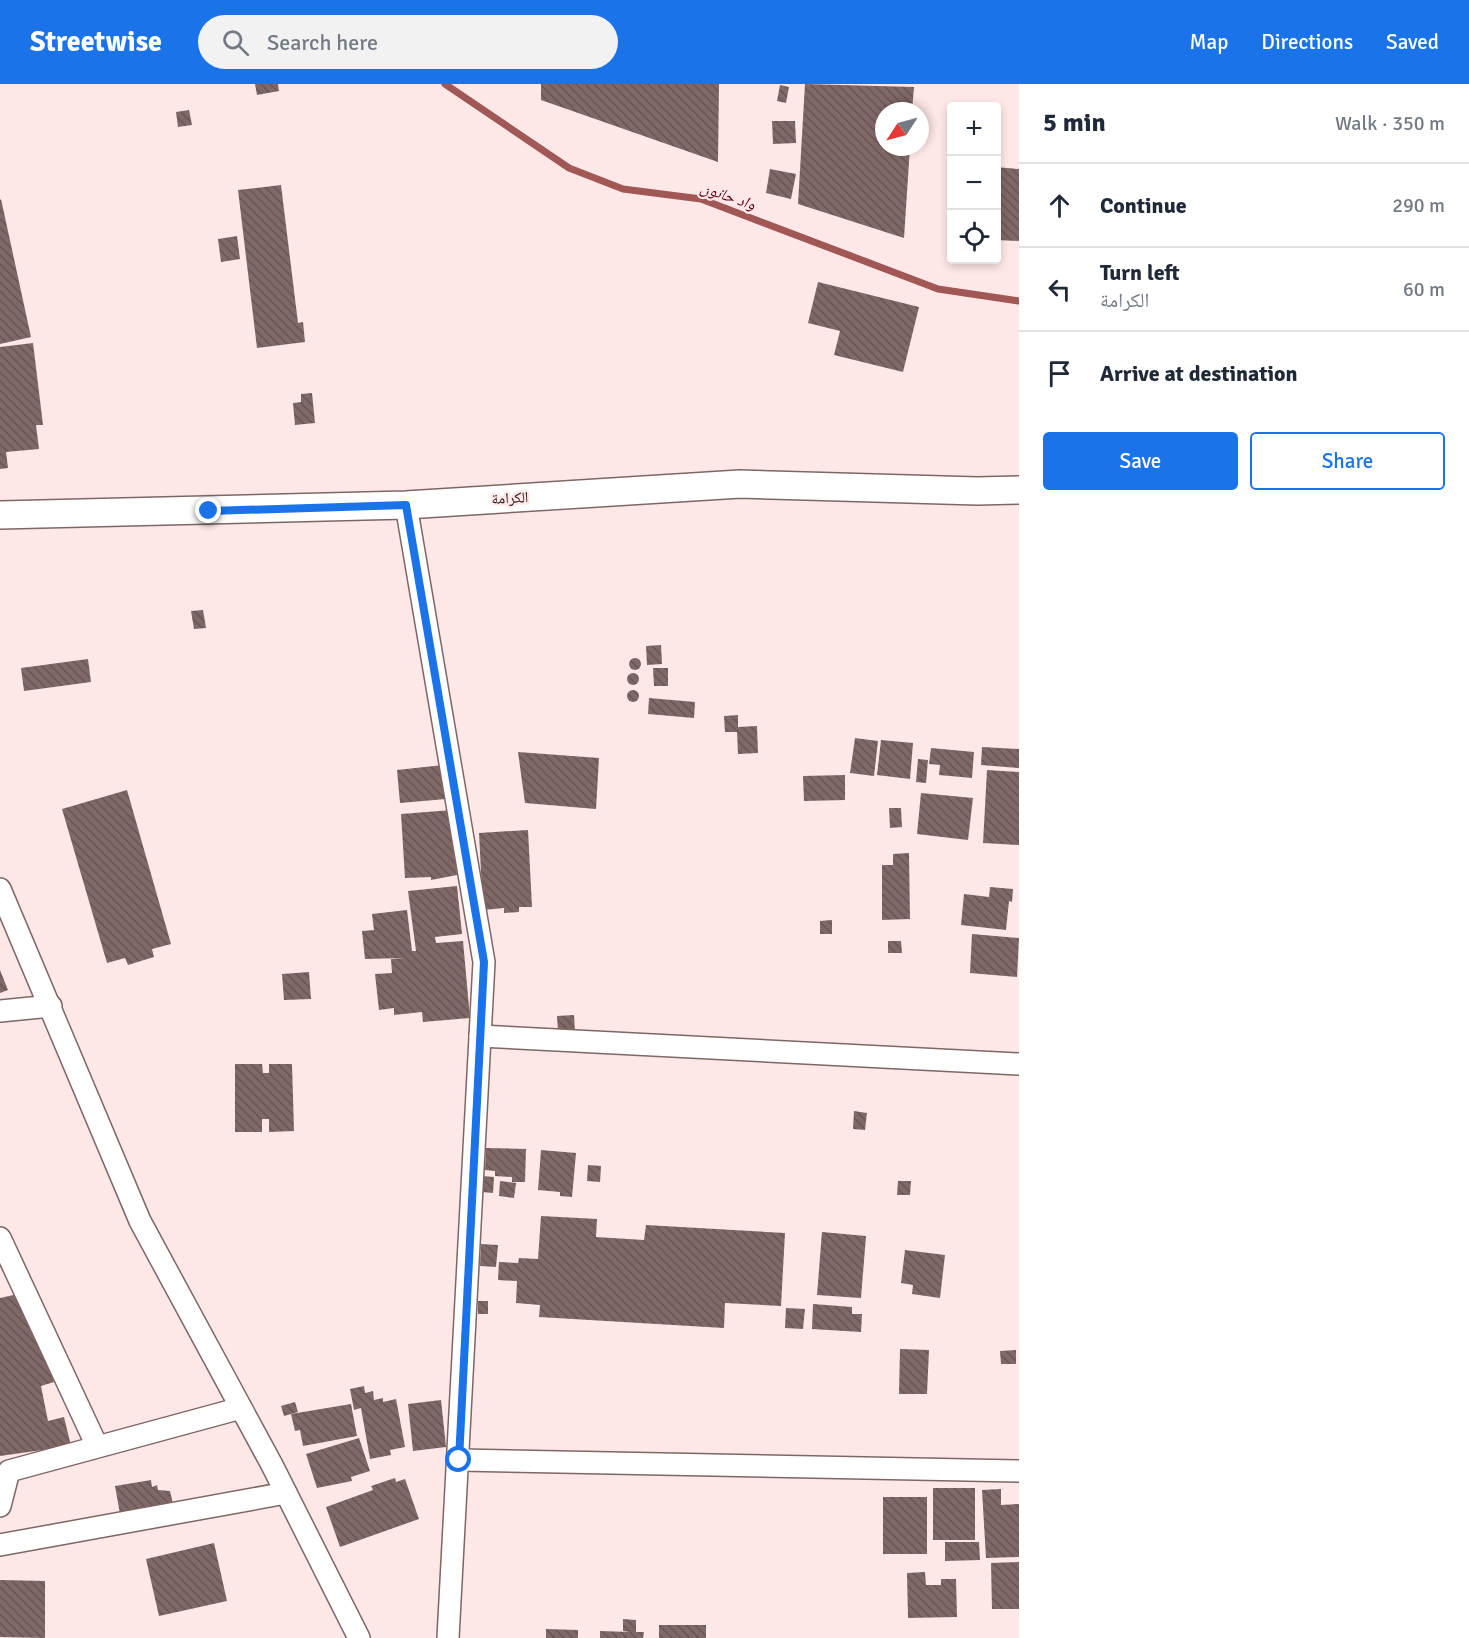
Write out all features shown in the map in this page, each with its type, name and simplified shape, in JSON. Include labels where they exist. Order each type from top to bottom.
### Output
[{"type":"main road","name":"الكرامة","points":[[0,515],[406,505],[740,484],[977,491],[1019,490]]},
{"type":"street","points":[[406,505],[484,962],[448,1638]]},
{"type":"street","points":[[0,889],[140,1221],[286,1493],[359,1638]]},
{"type":"street","points":[[0,1011],[51,1006]]},
{"type":"street","points":[[480,1036],[1019,1064]]},
{"type":"street","points":[[0,1238],[98,1446]]},
{"type":"street","points":[[0,1506],[9,1471],[241,1408]]},
{"type":"street","points":[[459,1460],[1019,1471]]},
{"type":"street","points":[[0,1545],[286,1493]]},
{"type":"building","points":[[255,84],[278,84],[279,91],[257,95]]},
{"type":"building","points":[[541,84],[719,84],[718,162],[541,100]]},
{"type":"building","points":[[805,84],[914,87],[913,102],[875,102],[875,156],[909,156],[904,238],[798,204]]},
{"type":"building","points":[[780,85],[789,87],[786,103],[777,101]]},
{"type":"building","points":[[189,110],[192,125],[178,127],[176,112]]},
{"type":"building","points":[[772,121],[795,121],[796,143],[773,144]]},
{"type":"building","points":[[1001,167],[1019,169],[1019,241],[1001,240]]},
{"type":"building","points":[[770,169],[796,174],[791,199],[766,193]]},
{"type":"building","points":[[281,185],[298,323],[303,322],[305,342],[257,348],[238,190]]},
{"type":"building","points":[[0,200],[31,337],[0,344]]},
{"type":"building","points":[[237,236],[240,259],[221,262],[218,239]]},
{"type":"building","points":[[818,282],[919,307],[903,372],[834,355],[840,331],[808,323]]},
{"type":"building","points":[[33,343],[43,425],[36,425],[39,449],[6,452],[8,468],[0,469],[0,347]]},
{"type":"building","points":[[312,393],[315,423],[295,425],[293,403],[301,402],[301,394]]},
{"type":"building","points":[[203,610],[206,628],[194,629],[191,611]]},
{"type":"building","points":[[661,645],[662,664],[647,665],[646,646]]},
{"type":"building","points":[[635,658],[641,664],[635,670],[629,664]]},
{"type":"building","points":[[88,659],[91,682],[24,691],[21,668]]},
{"type":"building","points":[[653,668],[668,668],[668,686],[654,686]]},
{"type":"building","points":[[633,673],[639,679],[633,685],[627,679]]},
{"type":"building","points":[[633,690],[639,696],[633,702],[627,696]]},
{"type":"building","points":[[649,698],[695,702],[694,718],[648,714]]},
{"type":"building","points":[[738,715],[738,727],[757,726],[758,753],[738,754],[737,732],[725,732],[724,716]]},
{"type":"building","points":[[855,738],[878,741],[874,776],[850,773]]},
{"type":"building","points":[[881,740],[913,743],[910,779],[877,775]]},
{"type":"building","points":[[982,747],[1019,749],[1019,768],[981,765]]},
{"type":"building","points":[[931,748],[974,752],[972,778],[939,775],[940,765],[929,764]]},
{"type":"building","points":[[518,752],[599,758],[596,809],[525,803]]},
{"type":"building","points":[[918,759],[928,760],[926,783],[916,782]]},
{"type":"building","points":[[443,765],[446,799],[400,803],[397,770]]},
{"type":"building","points":[[987,770],[1019,772],[1019,845],[983,843]]},
{"type":"building","points":[[845,775],[845,800],[804,801],[803,776]]},
{"type":"building","points":[[127,790],[171,944],[152,949],[154,957],[128,965],[125,958],[107,963],[62,809]]},
{"type":"building","points":[[921,793],[973,798],[968,840],[917,834]]},
{"type":"building","points":[[889,808],[901,808],[902,827],[890,828]]},
{"type":"building","points":[[452,810],[457,875],[431,880],[431,877],[405,878],[401,814]]},
{"type":"building","points":[[528,830],[532,907],[519,907],[519,912],[504,913],[504,908],[483,910],[479,833]]},
{"type":"building","points":[[909,853],[910,919],[882,920],[882,865],[893,865],[893,854]]},
{"type":"building","points":[[457,886],[462,934],[435,937],[436,943],[463,941],[470,1018],[423,1022],[422,1012],[394,1015],[394,1008],[379,1010],[375,974],[392,973],[391,959],[404,958],[365,959],[362,931],[374,930],[372,914],[407,910],[412,951],[416,951],[408,891]]},
{"type":"building","points":[[990,887],[1013,889],[1012,902],[1009,901],[1006,930],[961,925],[964,894],[989,897]]},
{"type":"building","points":[[832,920],[832,934],[820,934],[820,921]]},
{"type":"building","points":[[972,934],[1019,938],[1017,977],[970,973]]},
{"type":"building","points":[[888,941],[901,941],[902,953],[888,953]]},
{"type":"building","points":[[0,970],[8,990],[0,993]]},
{"type":"building","points":[[309,972],[311,999],[284,1000],[282,974]]},
{"type":"building","points":[[574,1015],[575,1032],[558,1032],[557,1016]]},
{"type":"building","points":[[235,1064],[262,1064],[263,1073],[269,1073],[269,1064],[292,1064],[294,1131],[269,1132],[269,1119],[262,1119],[262,1132],[235,1132]]},
{"type":"building","points":[[854,1111],[867,1113],[865,1130],[853,1129]]},
{"type":"building","points":[[486,1148],[526,1149],[525,1182],[512,1182],[512,1177],[495,1176],[495,1171],[485,1170]]},
{"type":"building","points":[[541,1150],[576,1153],[572,1197],[560,1196],[560,1192],[538,1190]]},
{"type":"building","points":[[588,1165],[601,1166],[600,1182],[587,1181]]},
{"type":"building","points":[[483,1176],[494,1177],[493,1193],[482,1192]]},
{"type":"building","points":[[500,1181],[516,1183],[514,1198],[499,1196]]},
{"type":"building","points":[[898,1181],[911,1181],[910,1195],[897,1195]]},
{"type":"building","points":[[541,1216],[597,1219],[596,1237],[644,1240],[646,1225],[785,1233],[781,1306],[725,1303],[724,1328],[539,1317],[540,1305],[516,1303],[517,1281],[498,1280],[499,1262],[518,1263],[519,1258],[538,1259]]},
{"type":"building","points":[[822,1232],[866,1236],[861,1298],[817,1295]]},
{"type":"building","points":[[481,1244],[498,1245],[496,1267],[480,1266]]},
{"type":"building","points":[[905,1250],[945,1255],[940,1298],[912,1294],[913,1285],[901,1283]]},
{"type":"building","points":[[18,1294],[54,1382],[41,1386],[48,1421],[64,1417],[71,1446],[0,1456],[0,1298]]},
{"type":"building","points":[[478,1301],[488,1301],[488,1314],[478,1314]]},
{"type":"building","points":[[813,1304],[852,1307],[852,1314],[862,1314],[861,1332],[812,1329]]},
{"type":"building","points":[[786,1308],[805,1309],[803,1329],[785,1328]]},
{"type":"building","points":[[900,1349],[929,1350],[927,1394],[899,1394]]},
{"type":"building","points":[[1016,1350],[1016,1364],[1001,1364],[1000,1351]]},
{"type":"building","points":[[364,1386],[365,1393],[373,1391],[374,1400],[383,1398],[383,1402],[396,1399],[405,1447],[390,1450],[391,1455],[370,1459],[361,1408],[354,1410],[350,1389]]},
{"type":"building","points":[[441,1400],[446,1447],[413,1451],[408,1404]]},
{"type":"building","points":[[295,1402],[298,1412],[284,1416],[281,1406]]},
{"type":"building","points":[[351,1404],[357,1436],[303,1446],[300,1430],[295,1431],[291,1414]]},
{"type":"building","points":[[359,1438],[370,1471],[351,1477],[352,1481],[317,1488],[306,1454]]},
{"type":"building","points":[[395,1478],[396,1482],[405,1479],[419,1519],[340,1547],[326,1507],[373,1490],[371,1486]]},
{"type":"building","points":[[151,1480],[152,1487],[157,1485],[158,1490],[170,1491],[173,1504],[120,1514],[115,1486]]},
{"type":"building","points":[[933,1488],[975,1488],[975,1540],[933,1540]]},
{"type":"building","points":[[1001,1489],[1001,1505],[1019,1504],[1019,1557],[986,1558],[982,1490]]},
{"type":"building","points":[[883,1497],[927,1497],[927,1554],[883,1554]]},
{"type":"building","points":[[945,1542],[979,1542],[980,1560],[945,1561]]},
{"type":"building","points":[[214,1543],[227,1601],[159,1616],[146,1559]]},
{"type":"building","points":[[1019,1562],[1019,1609],[992,1609],[991,1563]]},
{"type":"building","points":[[925,1572],[926,1585],[941,1585],[941,1579],[956,1579],[957,1617],[908,1618],[907,1573]]},
{"type":"building","points":[[0,1580],[45,1581],[45,1638],[0,1637]]},
{"type":"building","points":[[623,1619],[636,1620],[636,1632],[644,1632],[643,1638],[600,1638],[600,1631],[630,1632],[623,1631]]},
{"type":"building","points":[[659,1625],[706,1625],[706,1638],[659,1638]]},
{"type":"building","points":[[546,1629],[578,1630],[578,1638],[546,1638]]},
{"type":"waterway","name":"واد حانون","points":[[445,84],[569,168],[623,189],[701,199],[938,289],[1019,301]]},
{"type":"route","points":[[209,511],[406,505],[484,962],[459,1460]]}]
